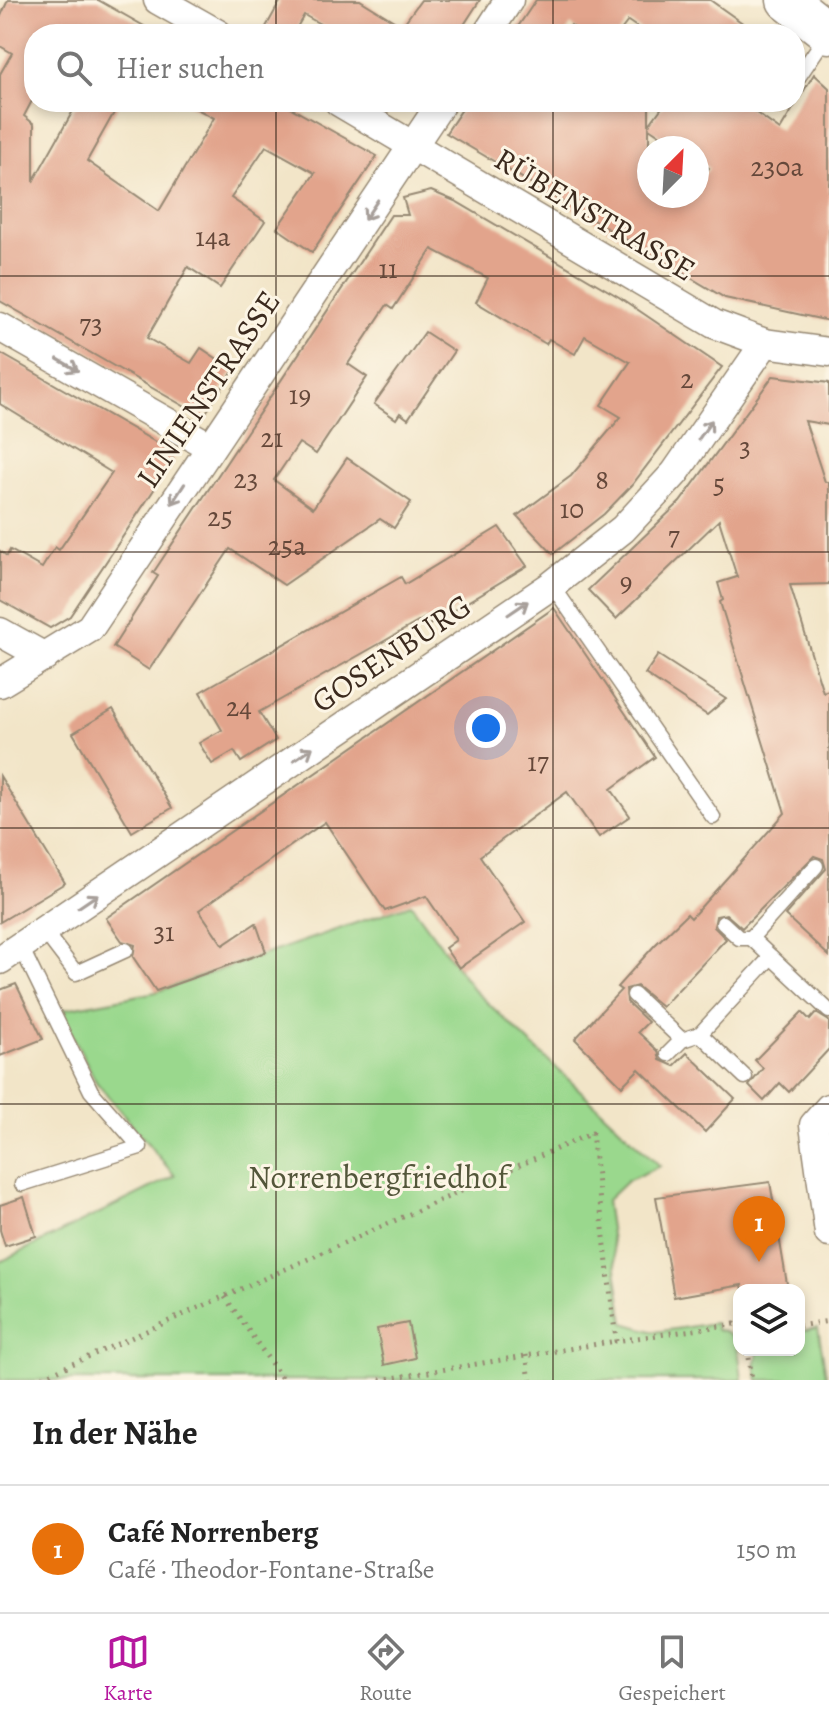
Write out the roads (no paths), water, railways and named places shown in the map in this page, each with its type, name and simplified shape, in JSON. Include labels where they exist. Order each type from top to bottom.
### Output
[{"type":"main road","points":[[787,0],[829,33]]},
{"type":"street","points":[[158,0],[200,24]]},
{"type":"street","points":[[493,24],[509,0]]},
{"type":"street","name":"RÜBENSTRASSE","points":[[357,112],[714,324],[765,343],[829,352]]},
{"type":"street","name":"LINIENSTRASSE","points":[[0,683],[90,628],[209,446],[436,112]]},
{"type":"street","points":[[0,327],[209,446]]},
{"type":"street","name":"GOSENBURG","points":[[22,946],[552,585],[623,529],[675,473],[765,343]]},
{"type":"street","points":[[0,632],[45,657]]},
{"type":"street","points":[[829,1108],[814,1125],[829,1233]]},
{"type":"lane","points":[[805,68],[829,33]]},
{"type":"lane","points":[[552,585],[713,817]]},
{"type":"lane","points":[[751,938],[816,866]]},
{"type":"lane","points":[[723,923],[739,938],[751,938],[829,1011]]},
{"type":"lane","points":[[22,946],[76,973],[126,950]]},
{"type":"lane","points":[[22,946],[91,1091],[140,1147],[22,1184]]},
{"type":"lane","points":[[668,1054],[682,1040],[700,1034],[771,957]]},
{"type":"lane","points":[[634,995],[682,1040]]},
{"type":"lane","points":[[700,1034],[745,1077]]},
{"type":"place","name":"Café Norrenberg","points":[[759,1262]]},
{"type":"park label","name":"Norrenbergfriedhof","points":[[378,1177]]}]
